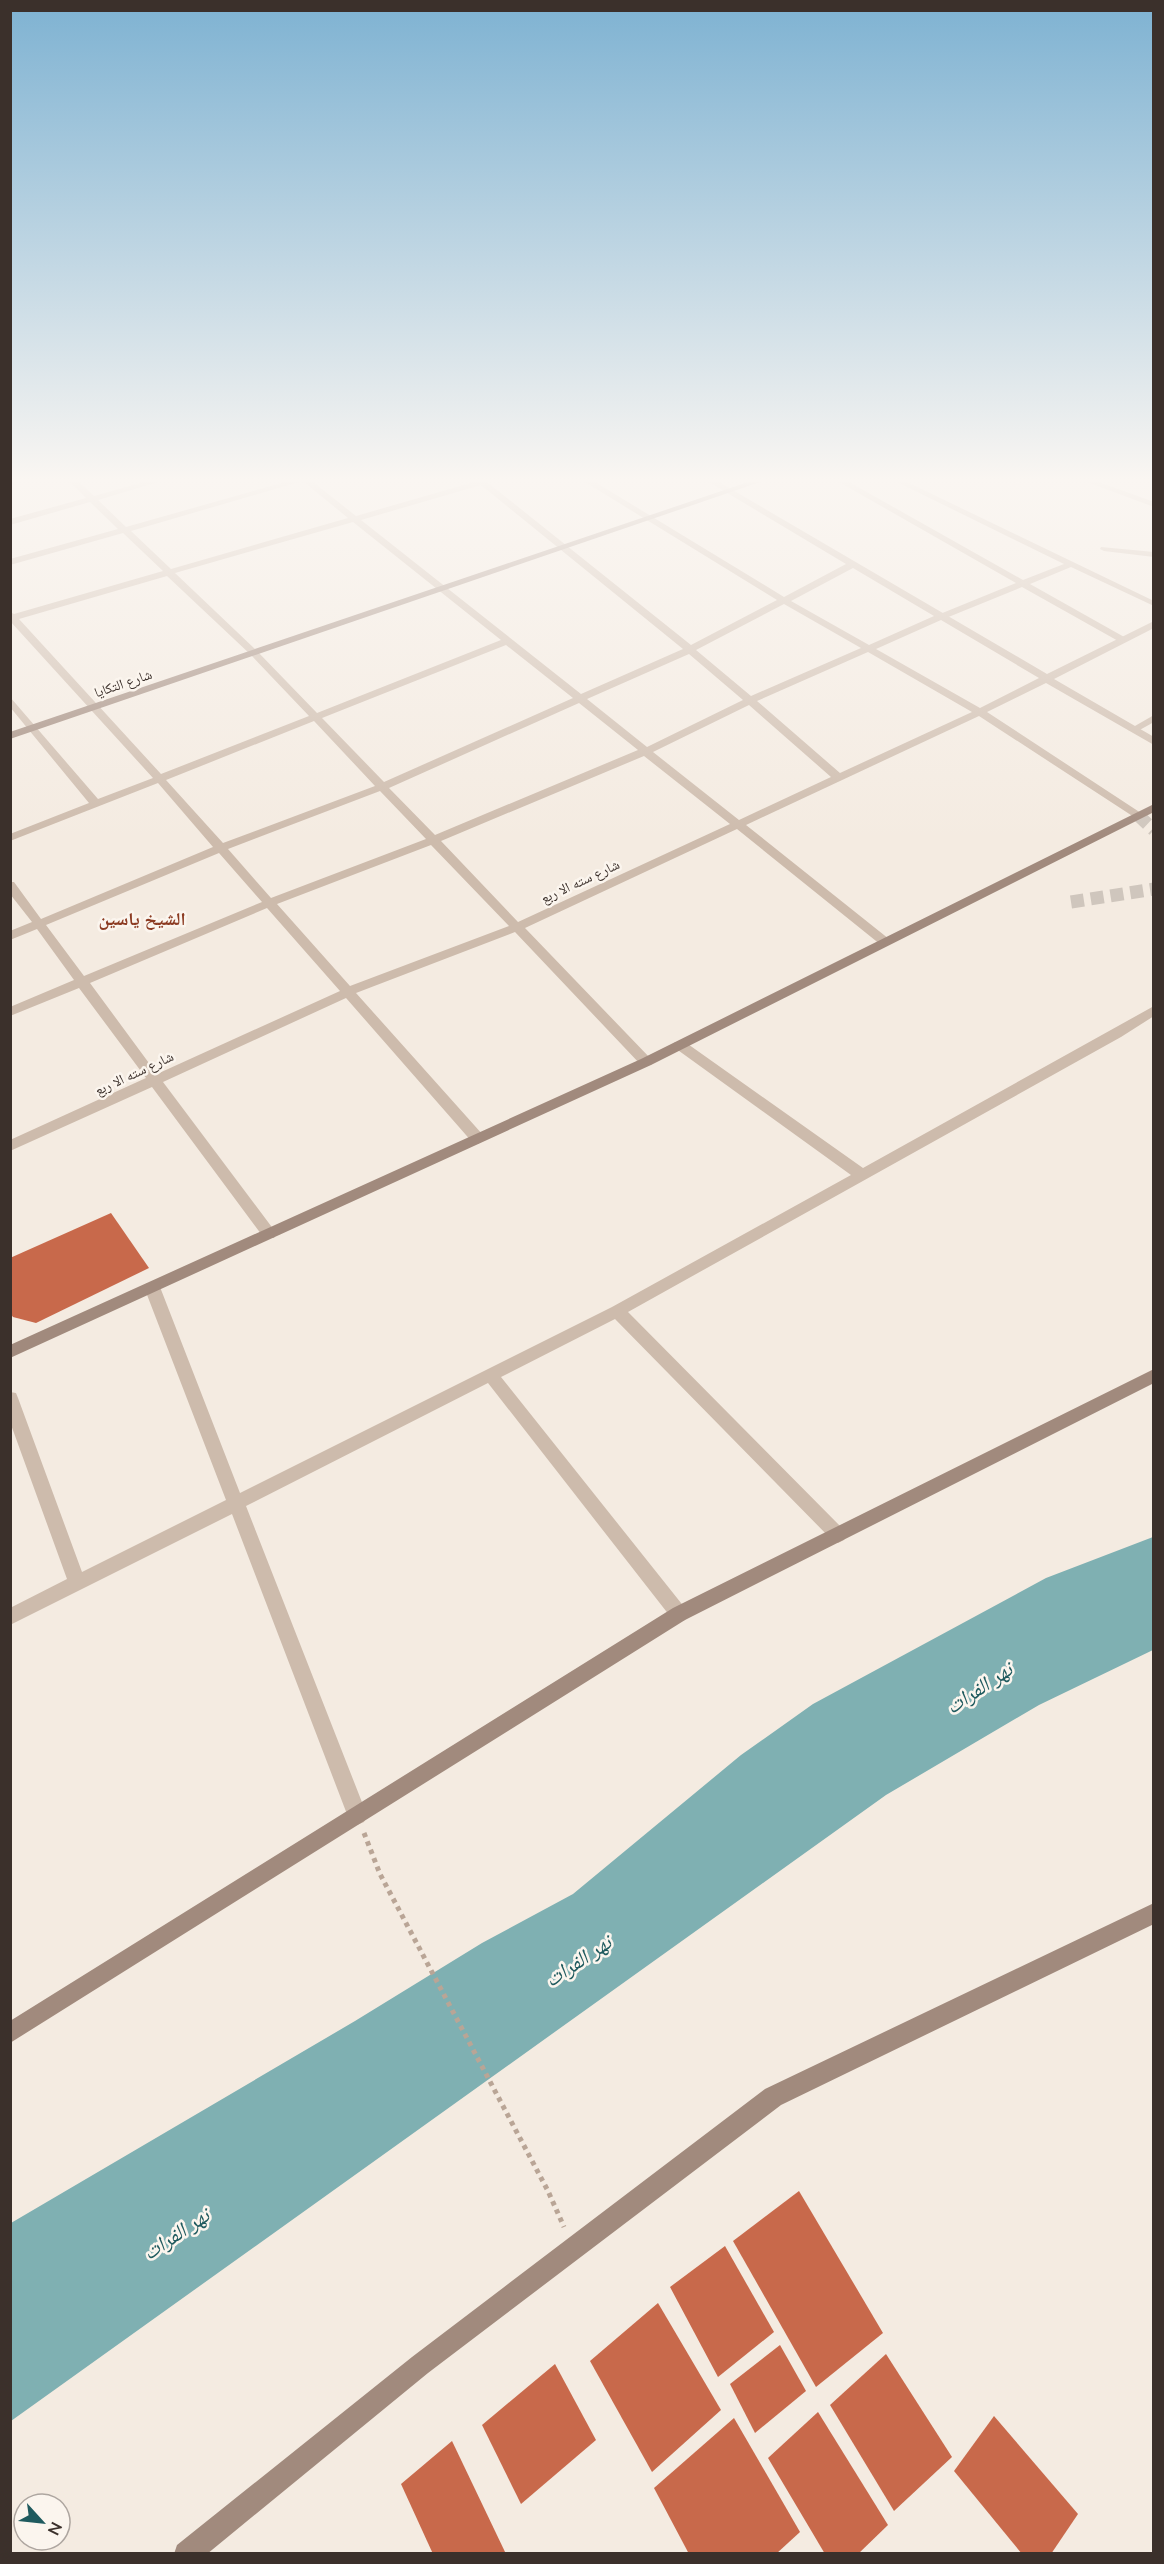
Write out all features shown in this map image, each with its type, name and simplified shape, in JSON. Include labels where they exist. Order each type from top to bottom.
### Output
[{"type":"street","points":[[65,602],[11,617],[160,778],[478,1138]]},
{"type":"street","points":[[199,602],[254,653],[646,1062]]},
{"type":"street","name":"شارع التكايا","points":[[10,736],[406,602]]},
{"type":"street","points":[[459,602],[885,942]]},
{"type":"street","points":[[633,602],[839,778]]},
{"type":"street","points":[[10,936],[220,848],[382,787],[691,649],[785,602]]},
{"type":"street","points":[[787,602],[980,712],[1138,815]]},
{"type":"street","points":[[918,602],[1154,742]]},
{"type":"street","points":[[10,1012],[269,903],[433,840],[646,751],[750,700],[943,616]]},
{"type":"street","name":"شارع سته الا ربع","points":[[10,1146],[348,992],[517,927],[736,823],[980,712],[1154,624]]},
{"type":"street","points":[[10,838],[508,641]]},
{"type":"street","points":[[10,700],[96,804]]},
{"type":"street","points":[[10,1352],[646,1062],[1154,807]]},
{"type":"street","points":[[10,885],[269,1234]]},
{"type":"street","points":[[10,1617],[617,1311],[1116,1034],[1154,1010]]},
{"type":"street","points":[[680,1045],[861,1175]]},
{"type":"street","points":[[152,1287],[357,1815]]},
{"type":"street","points":[[617,1311],[838,1535]]},
{"type":"street","points":[[490,1374],[679,1614]]},
{"type":"street","points":[[10,2033],[679,1614],[1154,1375]]},
{"type":"street","points":[[10,1398],[77,1582]]},
{"type":"street","points":[[186,2553],[420,2365],[773,2097],[1154,1913]]},
{"type":"lane","points":[[943,616],[979,602]]},
{"type":"lane","points":[[1056,602],[1124,640]]},
{"type":"lane","points":[[1133,730],[1154,718]]},
{"type":"path","points":[[357,1815],[380,1874],[548,2191],[573,2249]]},
{"type":"water","name":"نهر الفرات","points":[[1153,1537],[1153,1650],[1039,1705],[886,1795],[11,2421],[11,2223],[355,2021],[482,1943],[573,1894],[741,1755],[813,1704],[1046,1578]]},
{"type":"building","points":[[111,1213],[149,1268],[36,1323],[13,1317],[10,1313],[10,1258]]},
{"type":"building","points":[[799,2191],[883,2333],[816,2387],[733,2241]]},
{"type":"building","points":[[725,2246],[774,2332],[718,2377],[670,2287]]},
{"type":"building","points":[[658,2303],[721,2410],[652,2472],[590,2361]]},
{"type":"building","points":[[780,2345],[806,2391],[755,2433],[730,2384]]},
{"type":"building","points":[[886,2354],[952,2457],[894,2511],[830,2405]]},
{"type":"building","points":[[555,2364],[596,2440],[521,2504],[482,2425]]},
{"type":"building","points":[[818,2412],[888,2525],[858,2554],[825,2554],[768,2458]]},
{"type":"building","points":[[994,2416],[1078,2514],[1051,2554],[1022,2554],[954,2471]]},
{"type":"building","points":[[734,2418],[800,2532],[776,2554],[689,2554],[654,2488]]},
{"type":"building","points":[[452,2441],[506,2554],[433,2554],[401,2484]]},
{"type":"tunnel","points":[[1138,815],[1154,830]]},
{"type":"tunnel","points":[[1071,902],[1154,889]]},
{"type":"district","name":"الشيخ ياسين","points":[[142,919]]}]
